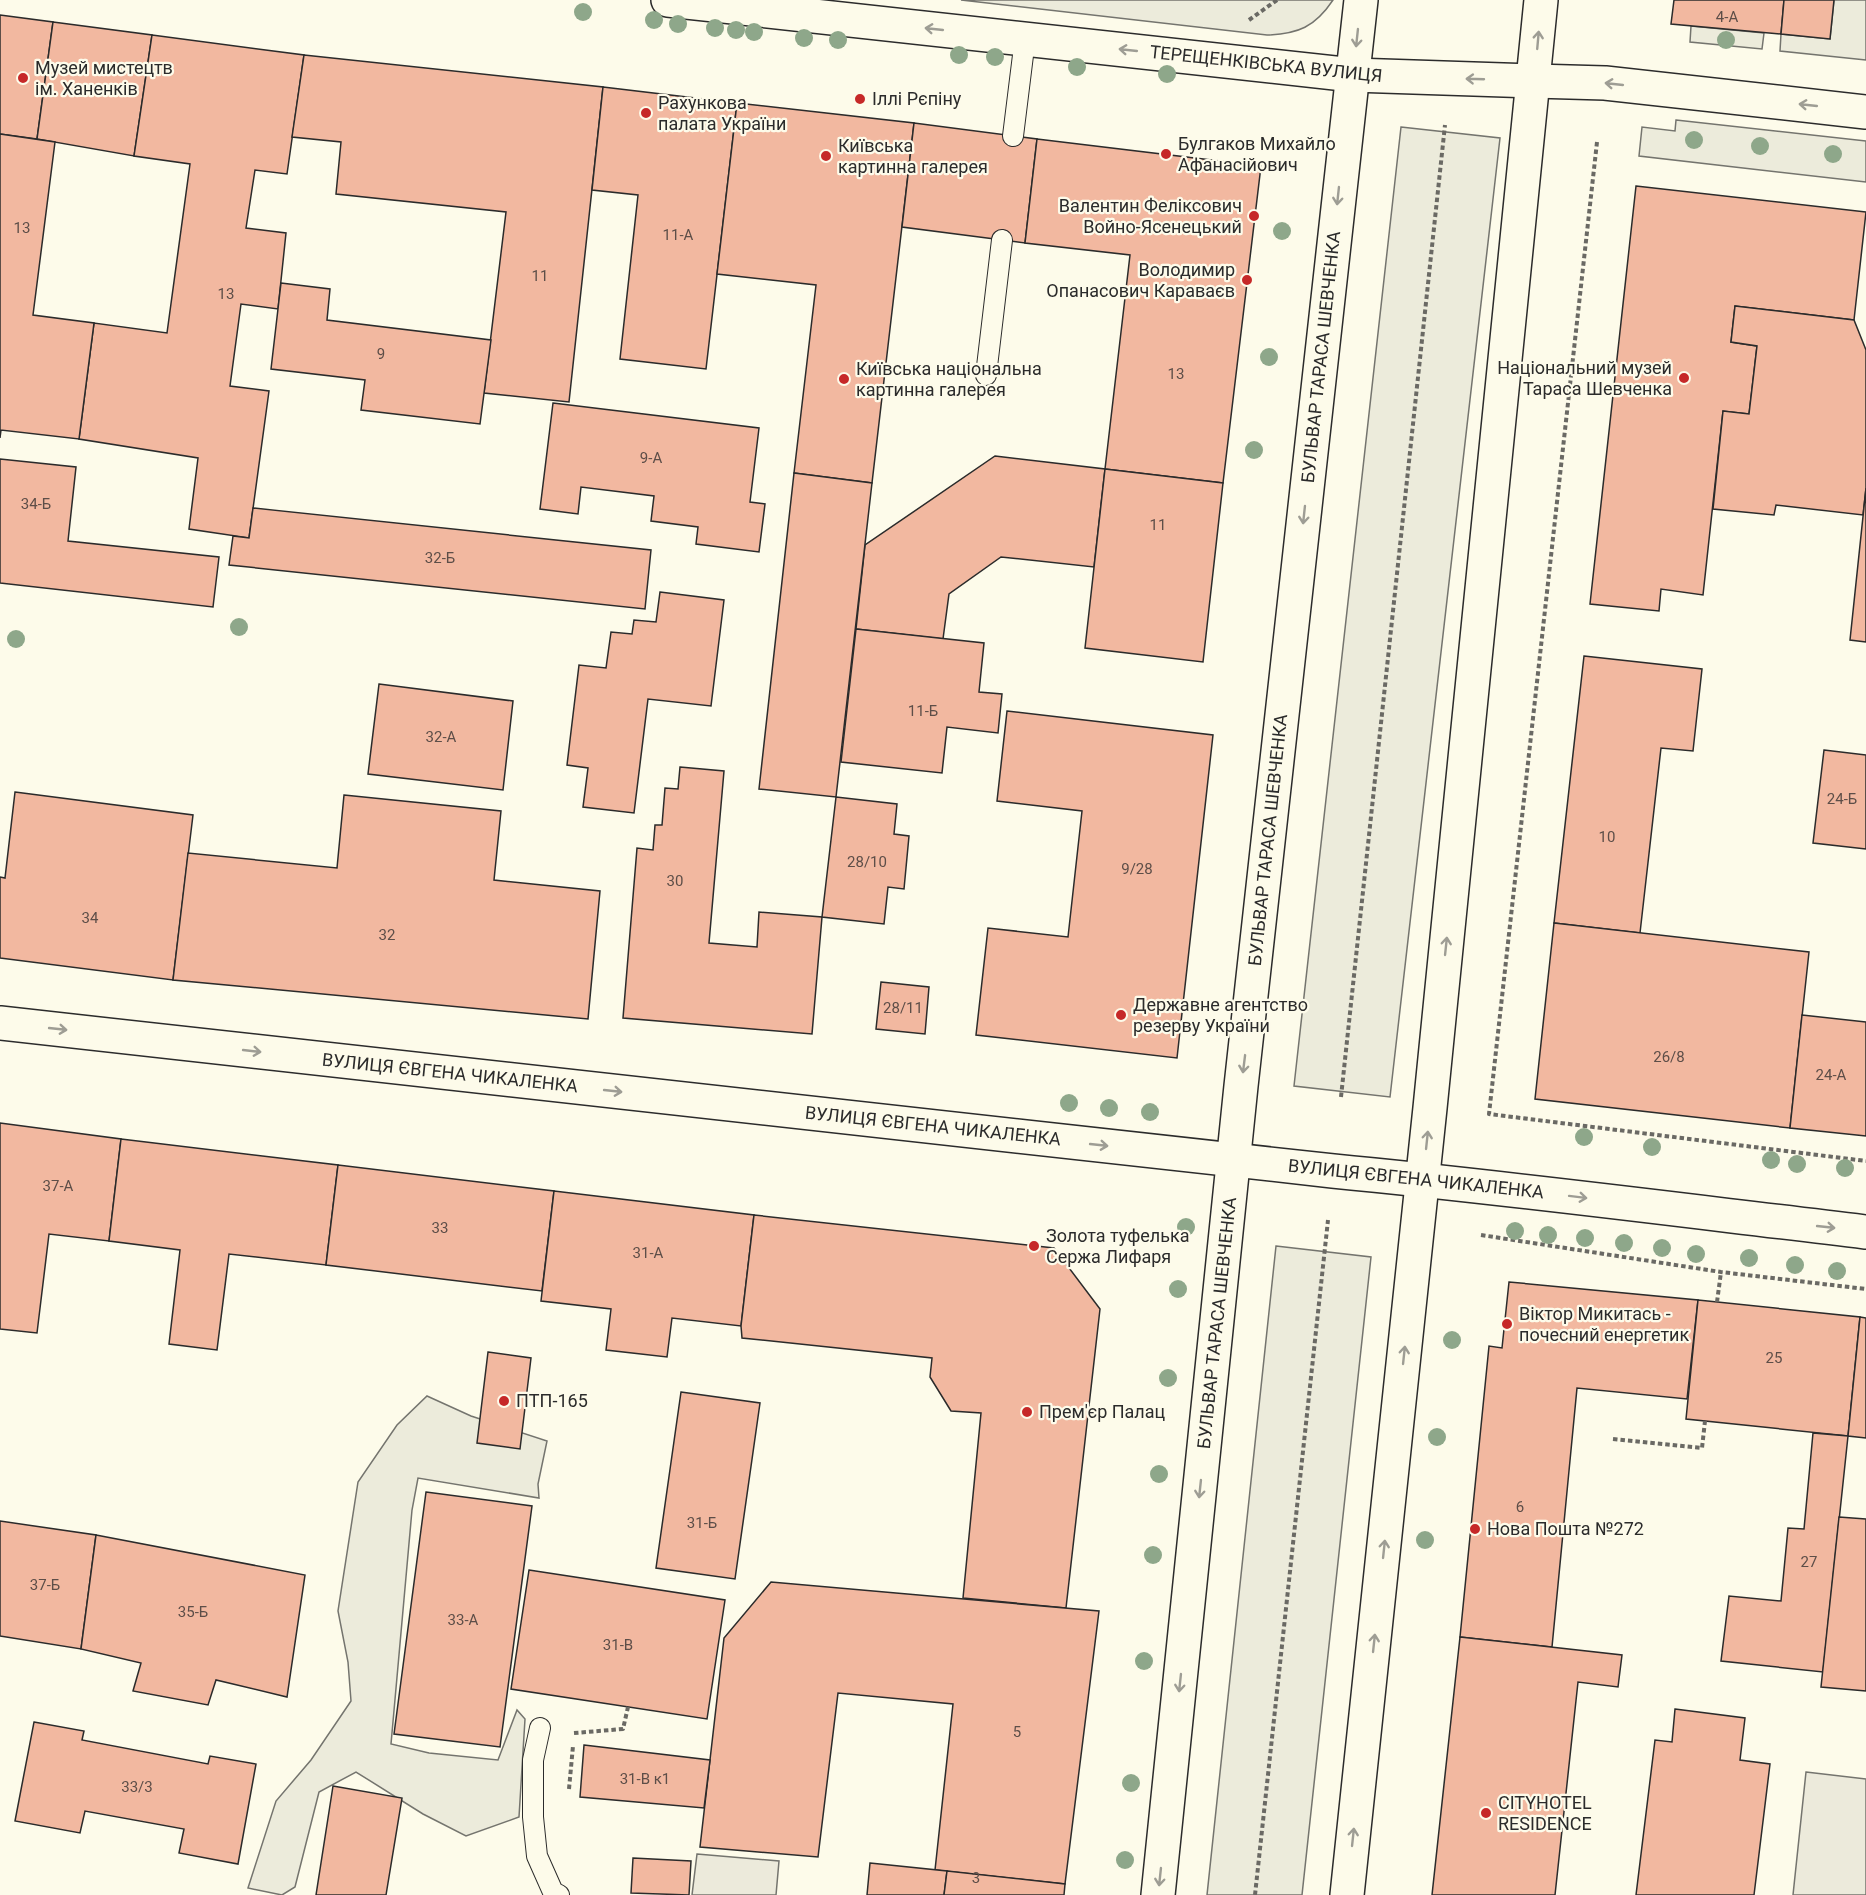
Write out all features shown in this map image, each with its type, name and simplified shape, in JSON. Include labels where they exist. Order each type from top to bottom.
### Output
[{"type":"main road","name":"ТЕРЕЩЕНКІВСЬКА ВУЛИЦЯ","points":[[668,0],[1353,75],[1615,84],[1866,112]]},
{"type":"main road","name":"БУЛЬВАР ТАРАСА ШЕВЧЕНКА","points":[[1158,1895],[1234,1160],[1361,0]]},
{"type":"main road","points":[[1347,1895],[1541,0]]},
{"type":"main road","name":"ВУЛИЦЯ ЄВГЕНА ЧИКАЛЕНКА","points":[[0,1023],[1422,1179],[1866,1232]]},
{"type":"lane","points":[[1013,136],[1025,39]]},
{"type":"lane","points":[[986,375],[1002,240]]},
{"type":"lane","points":[[540,1728],[533,1760],[533,1817],[537,1856],[553,1892],[559,1895]]},
{"type":"path","points":[[1249,20],[1277,0]]},
{"type":"path","points":[[1341,1097],[1445,125]]},
{"type":"path","points":[[1597,142],[1489,1114],[1866,1161]]},
{"type":"path","points":[[1254,1895],[1328,1220]]},
{"type":"path","points":[[1481,1235],[1721,1272],[1866,1289]]},
{"type":"path","points":[[1717,1302],[1721,1272]]},
{"type":"path","points":[[1613,1439],[1702,1448],[1705,1421]]},
{"type":"path","points":[[540,1728],[574,1733],[623,1729],[628,1707]]},
{"type":"shaded area","points":[[961,0],[1333,0],[1319,17],[1305,27],[1288,33],[1267,35]]},
{"type":"shaded area","points":[[1834,0],[1866,0],[1866,60],[1780,51],[1781,34],[1830,39]]},
{"type":"shaded area","points":[[1691,26],[1764,33],[1762,49],[1690,42]]},
{"type":"shaded area","points":[[1676,120],[1866,141],[1866,182],[1639,156],[1642,127],[1675,131]]},
{"type":"shaded area","points":[[1401,127],[1500,138],[1390,1097],[1294,1086]]},
{"type":"shaded area","points":[[1276,1246],[1371,1257],[1302,1895],[1207,1895]]},
{"type":"shaded area","points":[[427,1396],[471,1416],[547,1441],[538,1484],[539,1498],[418,1478],[412,1510],[391,1744],[429,1753],[498,1760],[517,1710],[525,1719],[519,1817],[466,1836],[423,1814],[356,1772],[319,1792],[295,1887],[282,1895],[248,1888],[276,1801],[311,1760],[351,1701],[348,1662],[338,1611],[358,1482],[397,1425]]},
{"type":"shaded area","points":[[1806,1772],[1866,1779],[1866,1895],[1793,1895]]},
{"type":"shaded area","points":[[697,1854],[779,1861],[776,1895],[692,1895]]},
{"type":"building","points":[[1674,0],[1784,0],[1781,34],[1671,24]]},
{"type":"building","points":[[1784,0],[1834,0],[1830,39],[1781,34]]},
{"type":"building","name":"Музей мистецтв ім. Ханенків","points":[[0,15],[53,22],[37,139],[0,134]]},
{"type":"building","points":[[53,22],[152,35],[134,156],[37,139]]},
{"type":"building","points":[[152,35],[304,55],[287,174],[255,170],[246,228],[286,233],[278,309],[241,304],[230,386],[269,391],[249,538],[189,529],[198,458],[79,439],[94,323],[167,333],[190,164],[134,156]]},
{"type":"building","points":[[304,55],[603,87],[569,402],[484,393],[506,212],[336,194],[341,142],[292,137]]},
{"type":"building","points":[[603,87],[737,103],[706,369],[620,359],[638,195],[592,190]]},
{"type":"building","name":"Київська національна картинна галерея","points":[[737,103],[914,123],[872,483],[794,473],[816,285],[717,274]]},
{"type":"building","points":[[914,123],[1037,139],[1025,243],[902,227]]},
{"type":"building","points":[[0,134],[55,142],[33,315],[94,323],[79,439],[1,430],[0,438]]},
{"type":"building","points":[[1037,139],[1261,166],[1223,483],[1105,469],[1130,255],[1025,243]]},
{"type":"building","name":"Національний музей Тараса Шевченка","points":[[1636,186],[1866,212],[1854,320],[1735,306],[1731,342],[1757,346],[1749,414],[1723,411],[1703,595],[1661,589],[1659,611],[1590,604]]},
{"type":"building","points":[[281,283],[330,289],[327,320],[491,340],[480,424],[361,410],[365,380],[271,369]]},
{"type":"building","points":[[1735,306],[1854,320],[1866,350],[1866,488],[1863,515],[1776,505],[1774,515],[1713,509],[1723,411],[1749,414],[1757,346],[1731,342]]},
{"type":"building","points":[[553,403],[759,428],[750,502],[765,504],[759,552],[696,544],[698,527],[651,521],[654,496],[581,487],[578,514],[540,509]]},
{"type":"building","points":[[995,456],[1105,469],[1094,567],[1001,557],[949,594],[943,639],[856,629],[865,545]]},
{"type":"building","points":[[0,459],[76,467],[68,541],[219,557],[213,607],[0,583]]},
{"type":"building","points":[[1105,469],[1223,483],[1203,662],[1085,648]]},
{"type":"building","points":[[794,473],[872,483],[836,797],[759,789]]},
{"type":"building","points":[[1866,488],[1866,642],[1850,640]]},
{"type":"building","points":[[253,508],[651,550],[645,609],[229,565],[233,536],[249,538]]},
{"type":"building","points":[[660,592],[724,600],[711,706],[648,699],[634,813],[583,807],[588,768],[567,765],[579,665],[606,668],[611,632],[632,634],[634,620],[656,622]]},
{"type":"building","points":[[856,629],[984,643],[979,692],[1002,694],[998,733],[947,727],[942,773],[841,762]]},
{"type":"building","points":[[1584,656],[1702,669],[1693,751],[1661,748],[1640,933],[1554,923]]},
{"type":"building","points":[[379,684],[513,701],[503,790],[368,774]]},
{"type":"building","points":[[1007,711],[1213,735],[1177,1058],[976,1035],[988,928],[1068,937],[1082,811],[997,801]]},
{"type":"building","points":[[1824,750],[1866,755],[1866,849],[1813,843]]},
{"type":"building","points":[[680,767],[724,771],[709,943],[757,947],[759,912],[822,917],[812,1034],[623,1018],[637,848],[653,850],[655,825],[662,825],[665,788],[678,789]]},
{"type":"building","points":[[15,792],[193,815],[173,980],[0,958],[0,877],[5,878]]},
{"type":"building","points":[[344,795],[501,811],[494,880],[600,891],[588,1019],[173,980],[188,853],[337,868]]},
{"type":"building","points":[[836,797],[897,804],[894,834],[909,836],[904,889],[888,887],[884,924],[822,917]]},
{"type":"building","points":[[1554,923],[1809,952],[1790,1128],[1535,1099]]},
{"type":"building","points":[[881,982],[929,987],[925,1034],[876,1029]]},
{"type":"building","points":[[1802,1015],[1866,1022],[1866,1136],[1790,1128]]},
{"type":"building","points":[[0,1123],[121,1139],[109,1241],[49,1234],[37,1333],[0,1329]]},
{"type":"building","points":[[121,1139],[338,1165],[326,1265],[229,1254],[217,1350],[169,1344],[180,1250],[109,1241]]},
{"type":"building","points":[[338,1165],[554,1191],[542,1291],[326,1265]]},
{"type":"building","points":[[554,1191],[754,1215],[741,1326],[672,1318],[667,1357],[606,1350],[611,1309],[541,1301]]},
{"type":"building","name":"Прем'єр Палац","points":[[754,1215],[1054,1248],[1100,1309],[1066,1608],[963,1598],[981,1413],[951,1411],[930,1377],[932,1358],[742,1338],[741,1326]]},
{"type":"building","points":[[1509,1282],[1698,1300],[1687,1399],[1577,1388],[1552,1647],[1460,1637],[1489,1346],[1502,1348]]},
{"type":"building","points":[[1698,1300],[1860,1317],[1848,1436],[1686,1419]]},
{"type":"building","points":[[1860,1317],[1866,1318],[1866,1438],[1848,1436]]},
{"type":"building","name":"ПТП-165","points":[[488,1352],[531,1358],[520,1449],[477,1443]]},
{"type":"building","points":[[681,1392],[760,1403],[735,1579],[656,1568]]},
{"type":"building","points":[[1813,1433],[1848,1436],[1823,1672],[1721,1661],[1729,1596],[1781,1601],[1788,1528],[1804,1529]]},
{"type":"building","points":[[426,1492],[532,1506],[500,1747],[394,1734]]},
{"type":"building","points":[[1839,1517],[1866,1519],[1866,1691],[1821,1687]]},
{"type":"building","points":[[0,1521],[96,1535],[81,1649],[0,1636]]},
{"type":"building","points":[[96,1535],[305,1575],[287,1697],[216,1680],[208,1705],[133,1691],[141,1663],[81,1649]]},
{"type":"building","points":[[529,1570],[725,1600],[707,1719],[511,1689]]},
{"type":"building","points":[[771,1582],[1099,1611],[1065,1884],[935,1870],[953,1704],[838,1693],[818,1857],[700,1847],[724,1638]]},
{"type":"building","points":[[1460,1637],[1622,1655],[1618,1687],[1578,1682],[1555,1895],[1432,1895]]},
{"type":"building","points":[[1675,1709],[1745,1718],[1740,1760],[1770,1764],[1754,1895],[1636,1895],[1655,1740],[1672,1742]]},
{"type":"building","points":[[34,1722],[84,1731],[82,1740],[208,1764],[210,1756],[256,1764],[238,1864],[179,1853],[184,1829],[85,1811],[80,1833],[15,1821]]},
{"type":"building","points":[[584,1745],[710,1760],[704,1808],[580,1797]]},
{"type":"building","points":[[333,1786],[402,1798],[386,1895],[316,1895]]},
{"type":"building","points":[[633,1858],[691,1861],[689,1895],[631,1893]]},
{"type":"building","points":[[870,1863],[947,1871],[944,1895],[867,1895]]},
{"type":"building","points":[[947,1871],[1065,1884],[1064,1895],[944,1895]]},
{"type":"place","name":"Музей мистецтв ім. Ханенків","points":[[23,78]]},
{"type":"place","name":"Іллі Рєпіну","points":[[860,99]]},
{"type":"place","name":"Рахункова палата України","points":[[646,113]]},
{"type":"place","name":"Булгаков Михайло Афанасійович","points":[[1166,154]]},
{"type":"place","name":"Київська картинна галерея","points":[[826,156]]},
{"type":"place","name":"Валентин Феліксович Войно-Ясенецький","points":[[1254,216]]},
{"type":"place","name":"Володимир Опанасович Караваєв","points":[[1247,280]]},
{"type":"place","name":"Національний музей Тараса Шевченка","points":[[1684,378]]},
{"type":"place","name":"Київська національна картинна галерея","points":[[844,379]]},
{"type":"place","name":"Державне агентство резерву України","points":[[1121,1015]]},
{"type":"place","name":"Золота туфелька Сержа Лифаря","points":[[1034,1246]]},
{"type":"place","name":"Віктор Микитась - почесний енергетик","points":[[1507,1324]]},
{"type":"place","name":"ПТП-165","points":[[504,1401]]},
{"type":"place","name":"Прем'єр Палац","points":[[1027,1412]]},
{"type":"place","name":"Нова Пошта №272","points":[[1475,1529]]},
{"type":"place","name":"CITYHOTEL RESIDENCE","points":[[1486,1813]]}]
